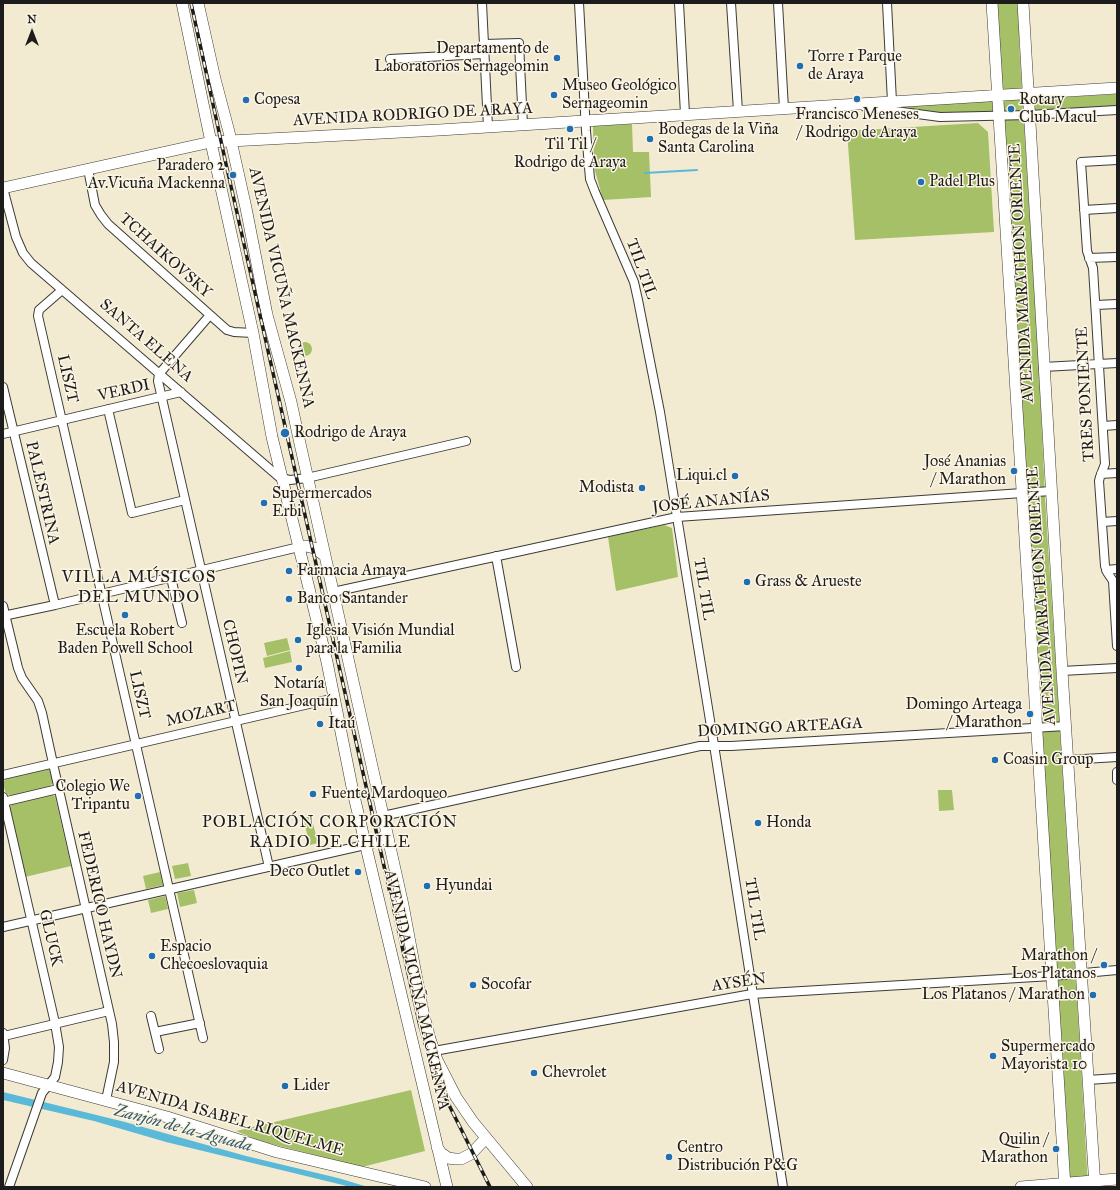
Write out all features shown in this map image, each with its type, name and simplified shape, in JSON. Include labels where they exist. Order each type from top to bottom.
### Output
[{"type":"main road","name":"AVENIDA VICUÑA MACKENNA","points":[[182,3],[253,333],[282,479],[326,656],[349,776],[447,1187]]},
{"type":"main road","name":"AVENIDA VICUÑA MACKENNA","points":[[198,3],[249,220],[267,315],[291,402],[406,918],[423,1012],[434,1051],[441,1069],[456,1097],[469,1117],[527,1187]]},
{"type":"main road","name":"AVENIDA MARATHON ORIENTE","points":[[992,3],[1065,1185]]},
{"type":"main road","name":"AVENIDA MARATHON ORIENTE","points":[[1023,3],[1051,491],[1095,1184]]},
{"type":"main road","name":"AVENIDA RODRIGO DE ARAYA","points":[[3,188],[211,142],[523,125],[1117,88]]},
{"type":"main road","points":[[299,547],[306,546],[314,548],[324,555]]},
{"type":"main road","points":[[365,845],[380,840],[387,833]]},
{"type":"main road","name":"AVENIDA ISABEL RIQUELME","points":[[3,1073],[167,1117],[277,1152],[425,1187]]},
{"type":"main road","points":[[437,1147],[441,1153],[448,1158],[461,1159],[471,1154],[486,1138]]},
{"type":"main road","points":[[1021,1187],[1095,1184],[1117,1179]]},
{"type":"street","points":[[482,3],[488,127]]},
{"type":"street","name":"TIL TIL","points":[[579,3],[590,179],[634,282],[660,412],[783,1187]]},
{"type":"street","points":[[679,3],[685,114]]},
{"type":"street","points":[[732,3],[738,112]]},
{"type":"street","points":[[778,3],[784,109]]},
{"type":"street","points":[[887,3],[892,102]]},
{"type":"street","points":[[484,44],[519,43],[523,125]]},
{"type":"street","points":[[390,59],[484,54]]},
{"type":"street","points":[[850,105],[931,117],[1029,116],[1117,110]]},
{"type":"street","name":"TRES PONIENTE","points":[[1117,160],[1082,162],[1087,251],[1093,266],[1106,464],[1099,481],[1106,570],[1113,581],[1117,646]]},
{"type":"street","name":"TCHAIKOVSKY","points":[[88,170],[96,205],[108,224],[227,330],[253,333]]},
{"type":"street","name":"SANTA ELENA","points":[[3,188],[16,237],[23,253],[32,263],[276,476],[282,479]]},
{"type":"street","points":[[1084,210],[1117,208]]},
{"type":"street","points":[[1090,258],[1117,257]]},
{"type":"street","name":"LISZT","points":[[62,290],[41,308],[38,314],[203,1038]]},
{"type":"street","points":[[1096,305],[1117,304]]},
{"type":"street","points":[[159,374],[210,316]]},
{"type":"street","points":[[1044,367],[1117,363]]},
{"type":"street","name":"CHOPIN","points":[[159,374],[158,381],[161,397],[269,867]]},
{"type":"street","name":"PALESTRINA","points":[[3,387],[55,605]]},
{"type":"street","name":"VERDI","points":[[3,434],[181,392]]},
{"type":"street","points":[[108,409],[132,513],[185,500]]},
{"type":"street","points":[[1103,426],[1117,425]]},
{"type":"street","points":[[282,479],[290,480],[307,478],[466,441]]},
{"type":"street","points":[[1101,474],[1117,473]]},
{"type":"street","name":"JOSÉ ANANÍAS","points":[[333,592],[677,517],[1051,491]]},
{"type":"street","points":[[1102,522],[1117,521]]},
{"type":"street","points":[[4,616],[299,547]]},
{"type":"street","points":[[496,556],[516,667]]},
{"type":"street","points":[[1106,570],[1117,569]]},
{"type":"street","points":[[171,578],[182,623]]},
{"type":"street","name":"FEDERICO HAYDN","points":[[3,606],[4,616],[18,668],[22,678],[38,701],[42,713],[109,1011],[113,1033],[114,1052],[113,1071],[106,1100]]},
{"type":"street","points":[[1062,671],[1117,668]]},
{"type":"street","name":"MOZART","points":[[3,774],[335,698]]},
{"type":"street","name":"DOMINGO ARTEAGA","points":[[383,816],[700,746],[731,746],[1066,726]]},
{"type":"street","points":[[1068,760],[1117,757]]},
{"type":"street","points":[[1117,772],[1117,780]]},
{"type":"street","points":[[4,800],[58,789]]},
{"type":"street","name":"GLUCK","points":[[4,800],[56,1023],[59,1054],[55,1077],[41,1095],[9,1187]]},
{"type":"street","points":[[3,928],[365,845]]},
{"type":"street","name":"AYSÉN","points":[[434,1051],[752,994],[1052,976],[1117,970]]},
{"type":"street","points":[[3,1060],[5,1048],[3,1034],[109,1011]]},
{"type":"street","points":[[151,1016],[159,1049]]},
{"type":"street","points":[[155,1032],[200,1022]]},
{"type":"street","points":[[1088,1080],[1117,1078]]},
{"type":"green space","points":[[994,3],[1019,3],[1019,42],[1039,367],[1045,497],[1088,1187],[1067,1187]]},
{"type":"green space","points":[[1117,94],[1117,106],[1034,110],[1034,99]]},
{"type":"green space","points":[[993,101],[993,111],[991,113],[933,113],[892,109],[892,105]]},
{"type":"green space","name":"Padel Plus","points":[[978,123],[988,132],[994,232],[855,240],[847,131]]},
{"type":"green space","points":[[632,124],[633,152],[649,152],[651,197],[603,200],[594,167],[593,126]]},
{"type":"green space","points":[[305,342],[310,344],[312,349],[310,354],[305,356],[300,354],[298,349],[300,344]]},
{"type":"green space","points":[[664,525],[672,528],[678,577],[616,591],[608,537]]},
{"type":"green space","points":[[287,638],[290,650],[267,656],[264,643]]},
{"type":"green space","points":[[290,651],[292,662],[265,668],[263,658]]},
{"type":"green space","points":[[47,768],[51,771],[53,782],[50,787],[12,796],[7,794],[5,791],[3,783],[7,777]]},
{"type":"green space","points":[[938,790],[952,790],[954,810],[939,811]]},
{"type":"green space","points":[[50,794],[55,796],[71,866],[25,877],[9,807],[13,803]]},
{"type":"green space","points":[[311,816],[318,843],[310,845],[303,818]]},
{"type":"green space","points":[[188,863],[191,876],[175,879],[172,866]]},
{"type":"green space","points":[[160,872],[163,885],[146,889],[143,876]]},
{"type":"green space","points":[[194,890],[197,903],[180,907],[177,893]]},
{"type":"green space","points":[[165,896],[168,909],[151,913],[148,900]]},
{"type":"green space","points":[[411,1090],[425,1151],[362,1167],[260,1141],[236,1131]]},
{"type":"water","points":[[3,1092],[125,1122],[246,1156],[338,1178],[368,1187],[351,1187],[166,1142],[94,1121],[3,1100]]},
{"type":"waterway","points":[[645,173],[697,170]]},
{"type":"railway","points":[[191,3],[420,1026],[438,1083],[490,1187]]},
{"type":"place","name":"Departamento de Laboratorios Sernageomin","points":[[557,58]]},
{"type":"place","name":"Torre 1 Parque de Araya","points":[[800,66]]},
{"type":"place","name":"Museo Geológico Sernageomin","points":[[554,95]]},
{"type":"place","name":"Francisco Meneses / Rodrigo de Araya","points":[[857,99]]},
{"type":"place","name":"Copesa","points":[[246,100]]},
{"type":"place","name":"Rotary Club Macul","points":[[1011,109]]},
{"type":"place","name":"Til Til / Rodrigo de Araya","points":[[570,129]]},
{"type":"place","name":"Bodegas de la Viña Santa Carolina","points":[[650,139]]},
{"type":"place","name":"Paradero 2 Av.Vicuña Mackenna","points":[[233,175]]},
{"type":"place","name":"Padel Plus","points":[[921,182]]},
{"type":"place","name":"Rodrigo de Araya","points":[[285,433]]},
{"type":"place","name":"José Ananias / Marathon","points":[[1014,471]]},
{"type":"place","name":"Liqui.cl","points":[[735,476]]},
{"type":"place","name":"Modista","points":[[642,488]]},
{"type":"place","name":"Supermercados Erbi","points":[[264,503]]},
{"type":"place","name":"Farmacia Amaya","points":[[289,571]]},
{"type":"place","name":"Grass & Arueste","points":[[747,582]]},
{"type":"place","name":"Banco Santander","points":[[289,599]]},
{"type":"place","name":"Escuela Robert Baden Powell School","points":[[125,615]]},
{"type":"place","name":"Iglesia Visión Mundial para la Familia","points":[[298,640]]},
{"type":"place","name":"Notaría San Joaquín","points":[[299,668]]},
{"type":"place","name":"Domingo Arteaga / Marathon","points":[[1030,714]]},
{"type":"place","name":"Itaú","points":[[320,724]]},
{"type":"place","name":"Coasin Group","points":[[995,760]]},
{"type":"place","name":"Fuente Mardoqueo","points":[[313,794]]},
{"type":"place","name":"Colegio We Tripantu","points":[[138,796]]},
{"type":"place","name":"Honda","points":[[758,823]]},
{"type":"place","name":"Deco Outlet","points":[[358,872]]},
{"type":"place","name":"Hyundai","points":[[427,886]]},
{"type":"place","name":"Espacio Checoeslovaquia","points":[[152,956]]},
{"type":"place","name":"Marathon / Los Platanos","points":[[1104,965]]},
{"type":"place","name":"Socofar","points":[[473,985]]},
{"type":"place","name":"Los Platanos / Marathon","points":[[1093,995]]},
{"type":"place","name":"Supermercado Mayorista 10","points":[[993,1056]]},
{"type":"place","name":"Chevrolet","points":[[534,1073]]},
{"type":"place","name":"Lider","points":[[285,1086]]},
{"type":"place","name":"Quilin / Marathon","points":[[1056,1149]]},
{"type":"place","name":"Centro Distribución P&G","points":[[669,1157]]},
{"type":"district","name":"VILLA MÚSICOS DEL MUNDO","points":[[139,588]]},
{"type":"district","name":"POBLACIÓN CORPORACIÓN RADIO DE CHILE","points":[[330,833]]},
{"type":"water label","name":"Zanjón de la Aguada","points":[[183,1129]]}]
